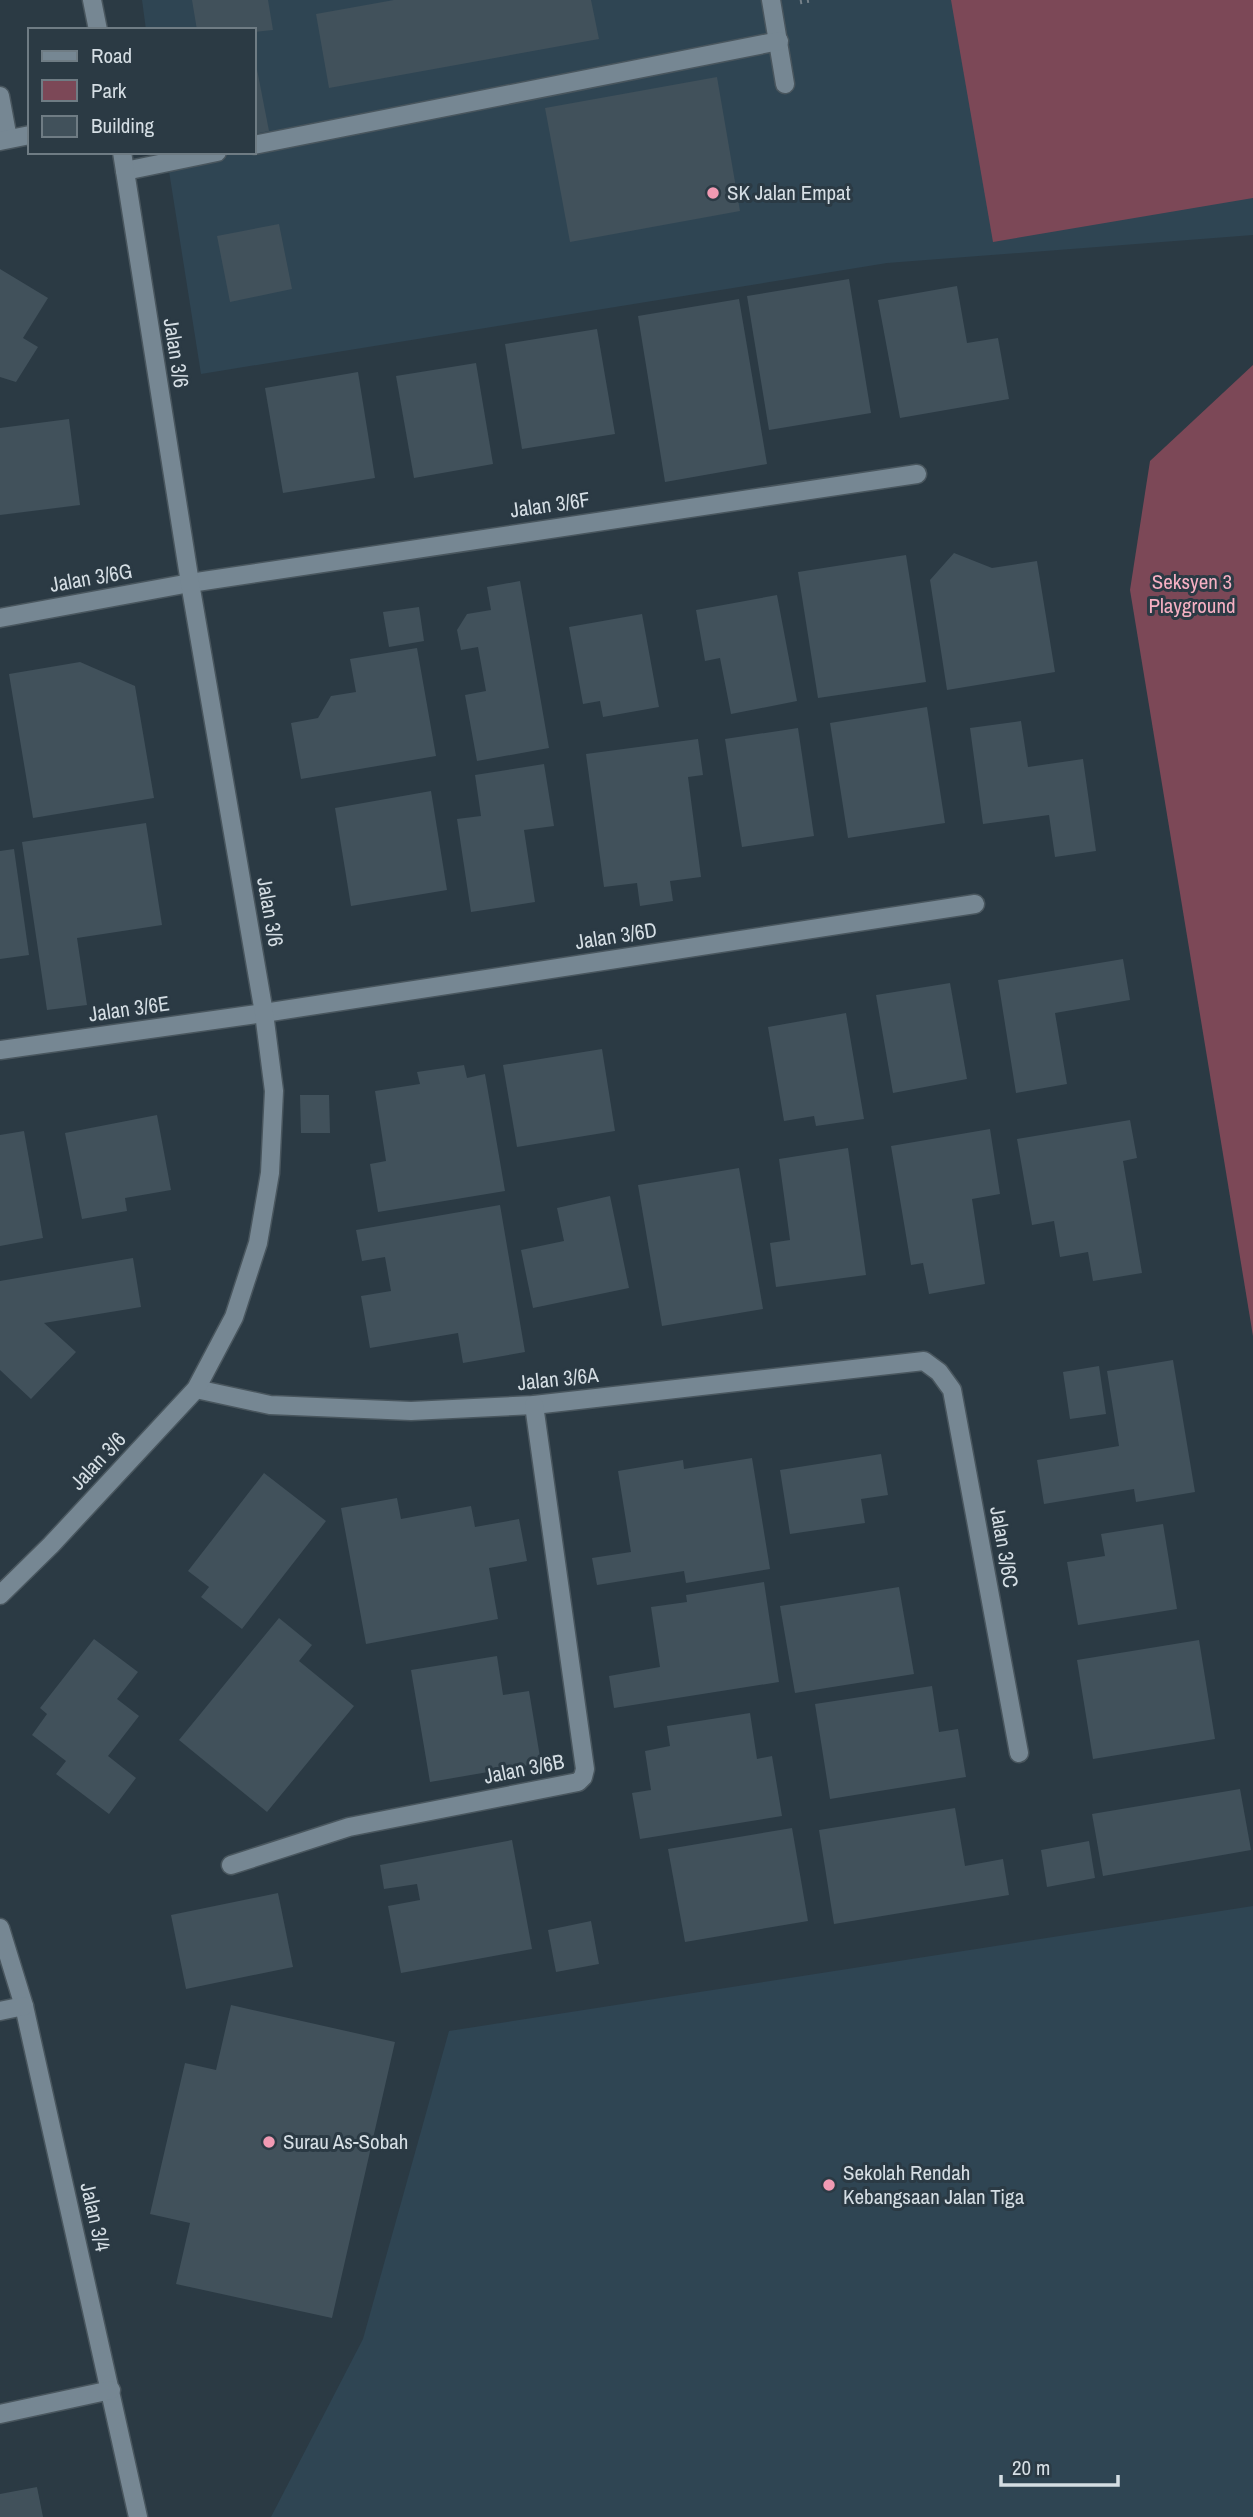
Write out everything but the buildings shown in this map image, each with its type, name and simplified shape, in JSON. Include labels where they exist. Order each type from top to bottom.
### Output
[{"type":"street","points":[[92,0],[98,28]]},
{"type":"street","points":[[771,0],[785,84]]},
{"type":"street","points":[[256,145],[779,41]]},
{"type":"street","points":[[0,96],[4,140],[28,135]]},
{"type":"street","name":"Jalan 3/6","points":[[0,1595],[51,1545],[196,1389],[234,1317],[258,1243],[270,1173],[274,1091],[264,1013],[190,583],[121,154]]},
{"type":"street","points":[[124,171],[207,154]]},
{"type":"street","name":"Jalan 3/6F","points":[[190,583],[917,474]]},
{"type":"street","name":"Jalan 3/6G","points":[[0,618],[190,583]]},
{"type":"street","name":"Jalan 3/6D","points":[[264,1013],[975,904]]},
{"type":"street","name":"Jalan 3/6E","points":[[0,1050],[264,1013]]},
{"type":"street","name":"Jalan 3/6A","points":[[196,1389],[270,1405],[411,1411],[534,1405],[924,1361]]},
{"type":"street","name":"Jalan 3/6C","points":[[924,1361],[939,1372],[952,1390],[1019,1753]]},
{"type":"street","name":"Jalan 3/6B","points":[[230,1865],[349,1827],[578,1782],[583,1777],[585,1769],[534,1405]]},
{"type":"street","name":"Jalan 3/4","points":[[0,1928],[24,2006],[138,2517]]},
{"type":"street","points":[[0,2011],[24,2006]]},
{"type":"street","points":[[0,2414],[111,2390]]},
{"type":"shaded area","name":"SK Jalan Empat","points":[[142,0],[1253,0],[1253,235],[887,263],[201,374],[166,154],[256,154],[256,28],[146,28]]},
{"type":"shaded area","name":"Sekolah Rendah Kebangsaan Jalan Tiga","points":[[1253,1906],[1253,2517],[271,2517],[363,2339],[449,2031]]},
{"type":"green space","points":[[951,0],[1253,0],[1253,198],[993,242]]},
{"type":"green space","name":"Seksyen 3 Playground","points":[[1253,365],[1253,1336],[1130,590],[1150,461]]},
{"type":"place","name":"SK Jalan Empat","points":[[713,193]]},
{"type":"place","name":"Surau As-Sobah","points":[[269,2142]]},
{"type":"place","name":"Sekolah Rendah Kebangsaan Jalan Tiga","points":[[829,2185]]}]
